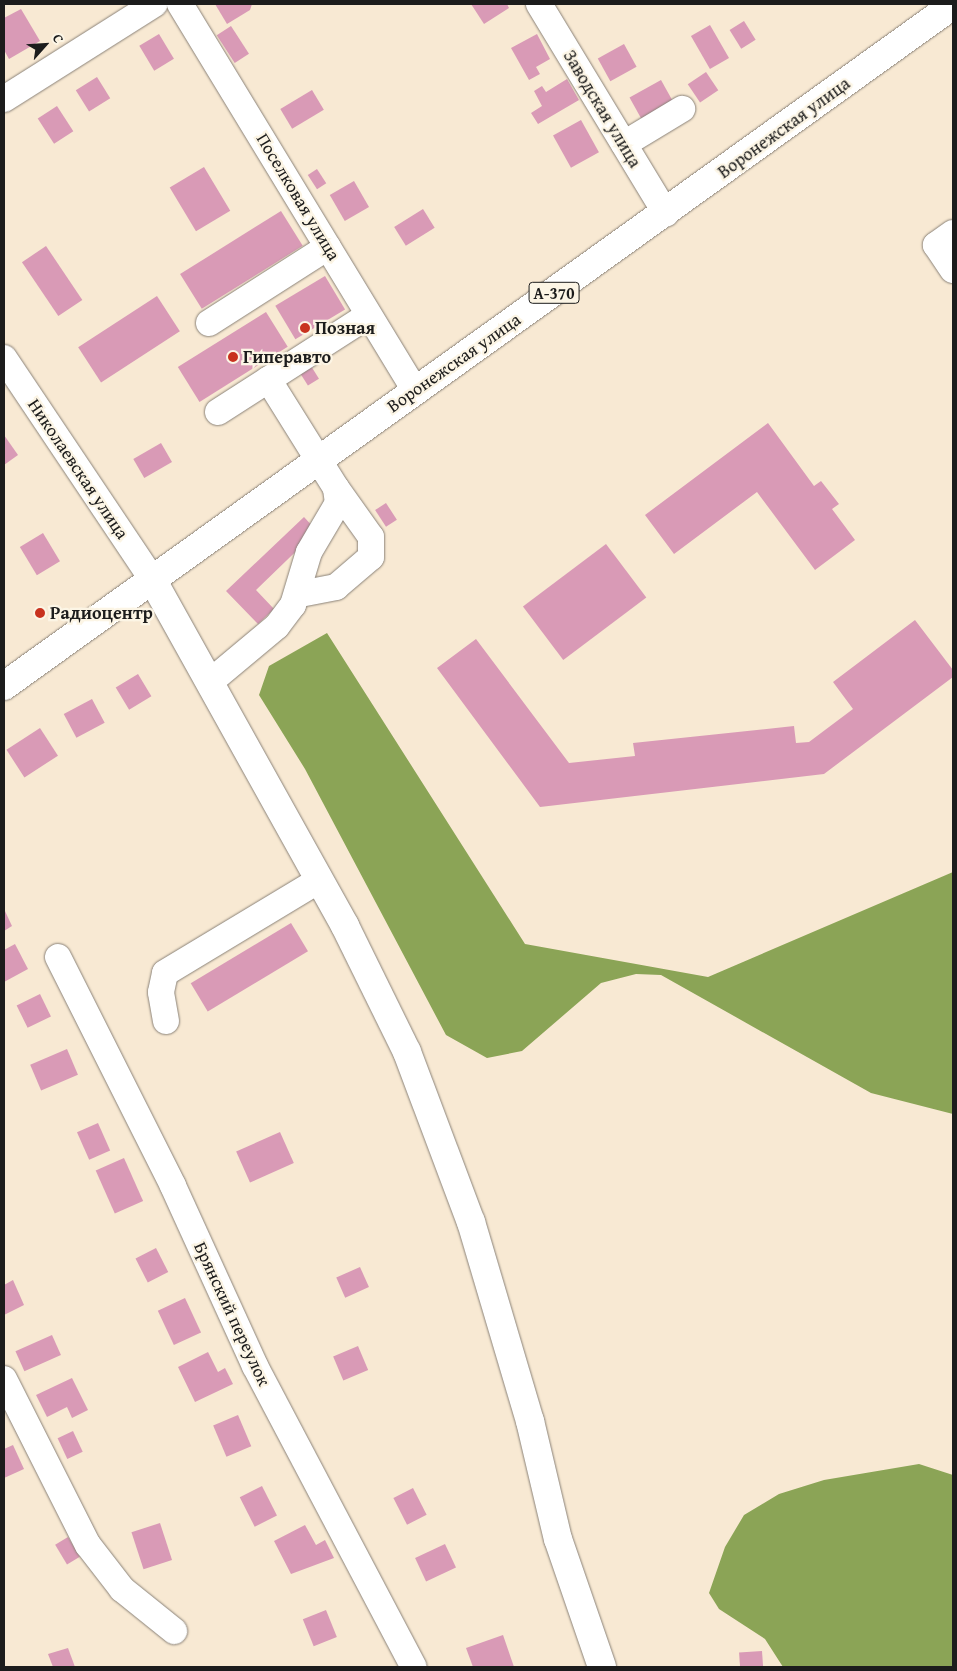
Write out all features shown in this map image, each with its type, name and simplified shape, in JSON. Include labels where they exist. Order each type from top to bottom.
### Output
[{"type":"main road","name":"Воронежская улица","points":[[4,686],[318,460],[666,214],[942,8]]},
{"type":"main road","points":[[152,579],[319,880],[407,1052],[471,1222],[530,1420],[558,1539],[602,1667]]},
{"type":"street","points":[[4,99],[154,4]]},
{"type":"street","name":"Поселковая улица","points":[[180,4],[415,391]]},
{"type":"street","name":"Заводская улица","points":[[539,4],[666,214]]},
{"type":"street","points":[[624,144],[682,109]]},
{"type":"street","points":[[953,233],[936,245],[953,270]]},
{"type":"street","points":[[209,323],[328,247]]},
{"type":"street","points":[[218,412],[369,315]]},
{"type":"street","name":"Николаевская улица","points":[[4,358],[152,579]]},
{"type":"street","points":[[268,379],[336,488],[371,536],[371,557],[336,587],[300,594]]},
{"type":"street","points":[[210,682],[278,626],[300,594],[309,552],[334,516],[336,488]]},
{"type":"street","points":[[166,1021],[161,992],[165,973],[319,880]]},
{"type":"street","name":"Брянский переулок","points":[[58,957],[173,1186],[259,1374],[414,1667]]},
{"type":"street","points":[[4,1379],[88,1546],[122,1589],[174,1631]]},
{"type":"green space","points":[[327,633],[525,944],[708,977],[953,872],[953,1114],[871,1093],[661,975],[636,974],[601,983],[522,1051],[487,1058],[446,1035],[305,769],[259,695],[269,666]]},
{"type":"green space","points":[[919,1464],[953,1475],[953,1667],[783,1667],[765,1639],[719,1609],[709,1593],[725,1547],[744,1515],[779,1494],[824,1480]]},
{"type":"building","points":[[215,4],[252,4],[250,10],[227,24]]},
{"type":"building","points":[[471,4],[507,4],[509,8],[484,24]]},
{"type":"building","points":[[21,9],[40,41],[9,59],[4,50],[4,18]]},
{"type":"building","points":[[744,21],[756,40],[741,49],[730,30]]},
{"type":"building","points":[[710,25],[729,58],[710,69],[691,36]]},
{"type":"building","points":[[231,26],[249,54],[235,63],[217,35]]},
{"type":"building","points":[[159,34],[174,59],[154,71],[139,46]]},
{"type":"building","points":[[537,34],[550,59],[536,67],[540,74],[529,80],[511,48]]},
{"type":"building","points":[[624,44],[637,67],[610,81],[598,59]]},
{"type":"building","points":[[706,72],[718,90],[700,103],[688,84]]},
{"type":"building","points":[[97,77],[110,98],[89,111],[76,90]]},
{"type":"building","points":[[567,79],[579,100],[538,124],[531,113],[542,106],[534,91],[542,86],[546,92]]},
{"type":"building","points":[[661,80],[673,102],[642,119],[630,97]]},
{"type":"building","points":[[312,90],[324,110],[292,129],[280,109]]},
{"type":"building","points":[[57,106],[73,131],[54,144],[38,119]]},
{"type":"building","points":[[581,120],[599,152],[571,168],[553,136]]},
{"type":"building","points":[[204,167],[230,211],[196,231],[170,188]]},
{"type":"building","points":[[317,169],[326,183],[317,189],[308,175]]},
{"type":"building","points":[[354,181],[369,207],[345,221],[330,195]]},
{"type":"building","points":[[423,209],[435,228],[406,246],[394,227]]},
{"type":"building","points":[[281,211],[303,246],[202,309],[180,274]]},
{"type":"building","points":[[46,246],[82,300],[58,316],[22,262]]},
{"type":"building","points":[[325,276],[345,309],[295,339],[275,306]]},
{"type":"building","points":[[157,296],[180,331],[101,382],[78,347]]},
{"type":"building","name":"Гиперавто","points":[[266,312],[288,347],[200,402],[178,367]]},
{"type":"building","points":[[311,366],[319,379],[308,386],[300,373]]},
{"type":"building","points":[[768,423],[814,486],[821,481],[839,504],[832,509],[855,540],[815,570],[757,492],[674,554],[645,515]]},
{"type":"building","points":[[4,435],[18,455],[4,465]]},
{"type":"building","points":[[161,443],[172,462],[144,478],[133,459]]},
{"type":"building","points":[[386,503],[397,520],[386,527],[375,510]]},
{"type":"building","points":[[304,517],[317,531],[256,590],[274,609],[258,624],[226,591]]},
{"type":"building","points":[[43,533],[60,561],[37,575],[20,547]]},
{"type":"building","points":[[606,544],[646,598],[563,660],[523,607]]},
{"type":"building","points":[[915,620],[953,670],[953,677],[824,774],[540,807],[437,668],[476,639],[569,763],[635,756],[633,743],[794,726],[796,743],[809,742],[853,709],[833,682]]},
{"type":"building","points":[[138,674],[151,696],[129,710],[116,687]]},
{"type":"building","points":[[92,699],[105,723],[76,738],[64,714]]},
{"type":"building","points":[[40,728],[58,756],[24,777],[6,750]]},
{"type":"building","points":[[4,909],[12,926],[4,931]]},
{"type":"building","points":[[291,923],[308,951],[208,1012],[191,983]]},
{"type":"building","points":[[15,944],[28,969],[4,982],[4,950]]},
{"type":"building","points":[[40,994],[51,1016],[28,1028],[17,1005]]},
{"type":"building","points":[[67,1049],[78,1075],[41,1090],[30,1065]]},
{"type":"building","points":[[98,1123],[110,1150],[89,1160],[77,1132]]},
{"type":"building","points":[[280,1132],[294,1163],[250,1183],[236,1152]]},
{"type":"building","points":[[124,1158],[143,1201],[115,1214],[96,1171]]},
{"type":"building","points":[[156,1248],[168,1272],[148,1282],[136,1258]]},
{"type":"building","points":[[360,1267],[369,1287],[345,1298],[336,1278]]},
{"type":"building","points":[[13,1280],[24,1305],[4,1315],[4,1285]]},
{"type":"building","points":[[185,1298],[201,1332],[174,1345],[158,1311]]},
{"type":"building","points":[[52,1335],[61,1355],[24,1371],[15,1351]]},
{"type":"building","points":[[358,1346],[368,1370],[343,1380],[333,1357]]},
{"type":"building","points":[[208,1352],[218,1372],[225,1368],[233,1384],[195,1402],[178,1367]]},
{"type":"building","points":[[72,1378],[88,1410],[72,1418],[67,1407],[47,1417],[36,1395]]},
{"type":"building","points":[[238,1415],[251,1446],[226,1457],[213,1426]]},
{"type":"building","points":[[73,1431],[83,1452],[67,1459],[58,1438]]},
{"type":"building","points":[[13,1445],[24,1469],[4,1478],[4,1449]]},
{"type":"building","points":[[262,1486],[277,1515],[255,1527],[240,1497]]},
{"type":"building","points":[[413,1488],[427,1515],[407,1525],[393,1498]]},
{"type":"building","points":[[160,1523],[172,1560],[144,1569],[131,1532]]},
{"type":"building","points":[[305,1525],[316,1545],[325,1540],[334,1558],[291,1574],[274,1541]]},
{"type":"building","points":[[68,1537],[80,1557],[67,1564],[55,1545]]},
{"type":"building","points":[[445,1544],[456,1568],[426,1582],[415,1558]]},
{"type":"building","points":[[326,1610],[337,1637],[314,1646],[303,1619]]},
{"type":"building","points":[[503,1635],[514,1667],[473,1667],[466,1648]]},
{"type":"building","points":[[68,1648],[75,1667],[53,1667],[48,1654]]},
{"type":"building","points":[[762,1651],[763,1667],[740,1667],[739,1653]]},
{"type":"place","name":"Позная","points":[[305,328]]},
{"type":"place","name":"Гиперавто","points":[[233,357]]},
{"type":"place","name":"Радиоцентр","points":[[40,613]]}]
